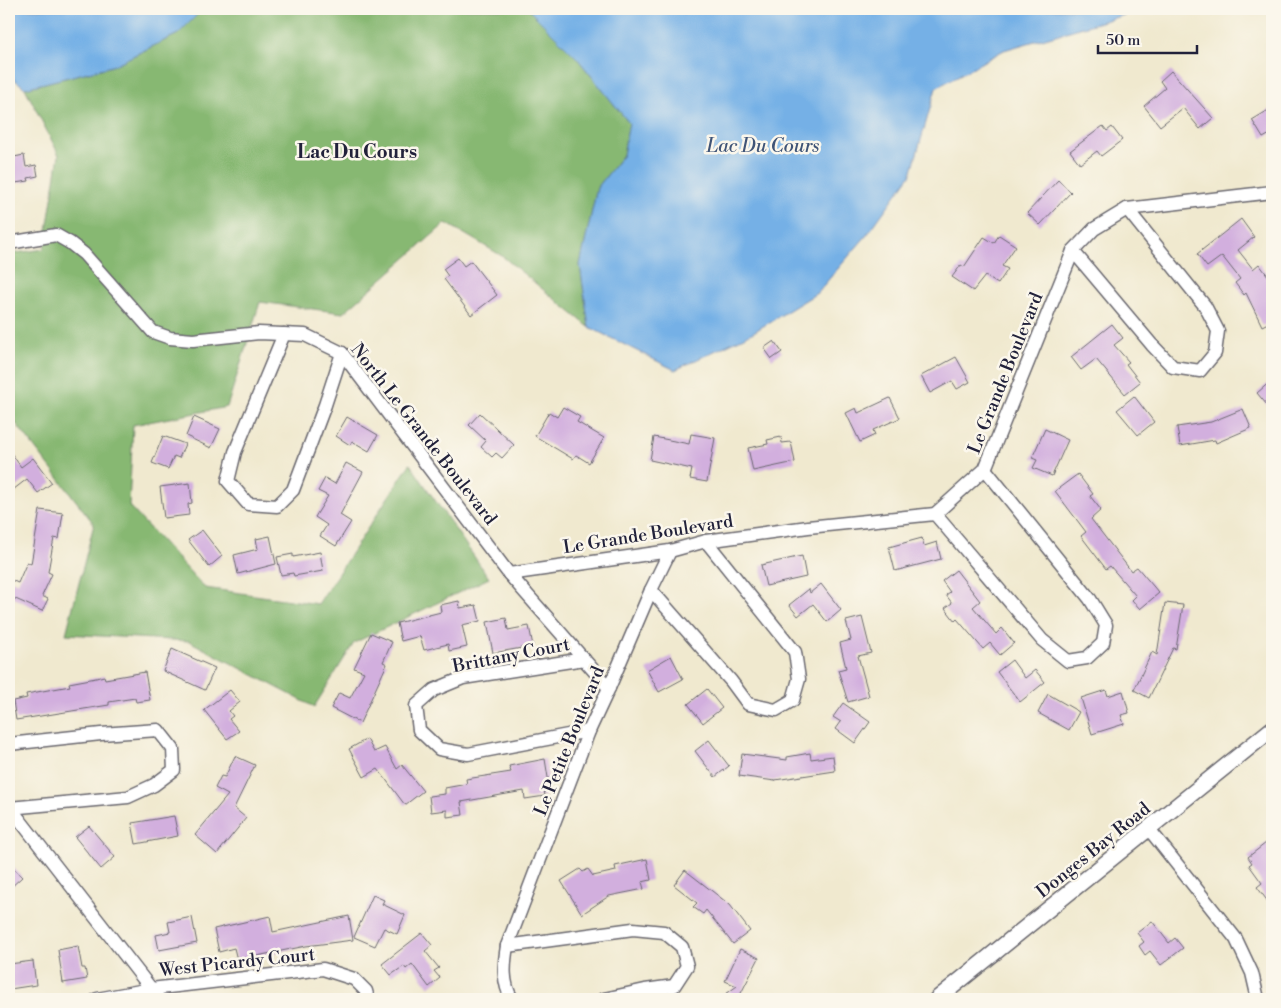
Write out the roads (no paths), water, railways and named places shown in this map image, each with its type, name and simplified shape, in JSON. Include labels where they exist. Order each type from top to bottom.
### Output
[{"type":"street","name":"Le Grande Boulevard","points":[[509,574],[670,551],[706,541],[808,527],[935,514],[984,469],[1073,251],[1094,229],[1127,209],[1272,192]]},
{"type":"street","points":[[1073,251],[1152,345],[1173,367],[1200,372],[1215,353],[1218,330],[1205,306],[1127,209]]},
{"type":"street","name":"North Le Grande Boulevard","points":[[9,243],[56,235],[70,243],[84,254],[153,332],[170,338],[193,340],[259,333],[305,335],[342,353],[509,574],[609,688]]},
{"type":"street","points":[[284,334],[235,452],[228,481],[248,504],[277,506],[293,490],[325,405],[342,353]]},
{"type":"street","points":[[935,514],[1042,640],[1068,661],[1087,658],[1103,643],[1106,625],[1090,599],[984,469]]},
{"type":"street","points":[[651,590],[731,681],[748,704],[776,710],[793,700],[799,679],[795,652],[706,541]]},
{"type":"street","name":"Le Petite Boulevard","points":[[512,999],[508,993],[504,967],[507,946],[589,731],[670,551]]},
{"type":"street","name":"Brittany Court","points":[[584,659],[463,678],[434,690],[416,706],[419,730],[439,749],[468,754],[589,731]]},
{"type":"street","name":"Donges Bay Road","points":[[937,999],[1272,729]]},
{"type":"street","points":[[9,744],[158,730],[173,748],[174,770],[154,784],[128,797],[9,807]]},
{"type":"street","points":[[9,807],[155,994]]},
{"type":"street","points":[[1149,829],[1236,939],[1252,973],[1258,999]]},
{"type":"street","points":[[507,946],[633,929],[664,932],[682,947],[687,966],[674,986],[604,999]]},
{"type":"street","name":"West Picardy Court","points":[[97,999],[155,994],[323,969],[354,979],[366,991],[368,999]]},
{"type":"water","points":[[9,9],[203,9],[178,34],[112,66],[25,88],[9,75]]},
{"type":"water","name":"Lac Du Cours","points":[[528,9],[1145,9],[1004,50],[936,88],[911,174],[867,235],[817,293],[752,333],[675,370],[589,327],[580,265],[597,188],[623,155],[629,123],[577,58]]},
{"type":"district","name":"Lac Du Cours","points":[[357,151]]}]
